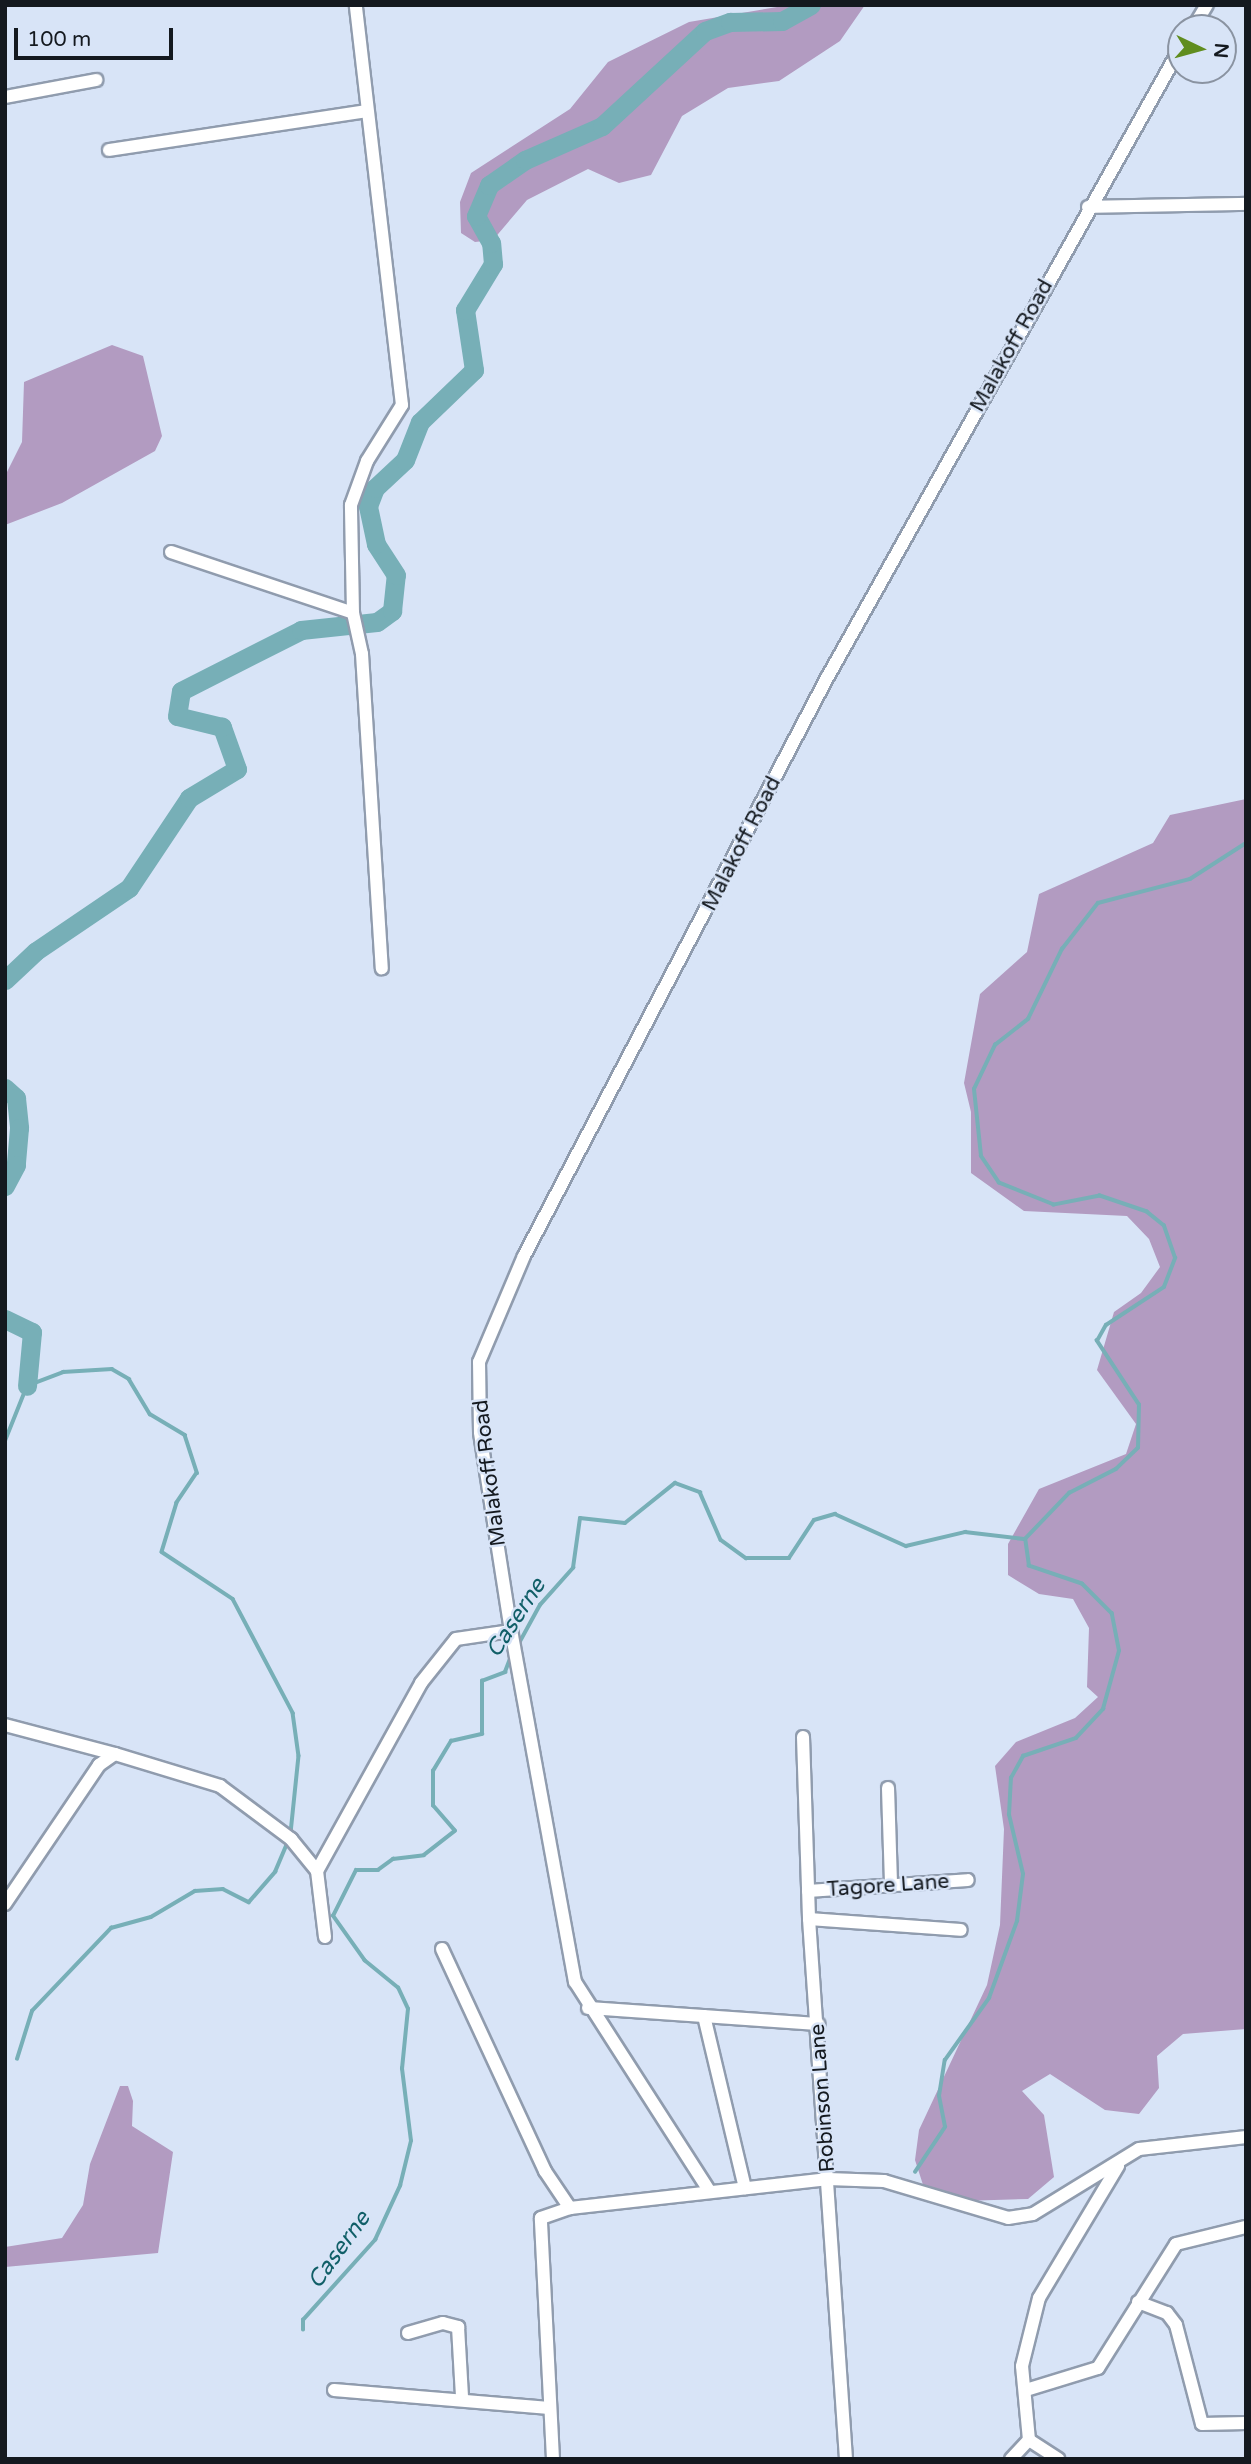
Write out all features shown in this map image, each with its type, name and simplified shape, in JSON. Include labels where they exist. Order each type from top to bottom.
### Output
[{"type":"street","points":[[356,5],[366,111],[402,405],[367,461],[351,505],[353,613],[362,654],[382,968]]},
{"type":"street","name":"Malakoff Road","points":[[710,2192],[588,2008],[575,1982],[512,1636],[480,1432],[479,1362],[523,1256],[827,678],[1088,207],[1167,71]]},
{"type":"street","points":[[5,97],[96,80]]},
{"type":"street","points":[[109,150],[366,111]]},
{"type":"street","points":[[1088,207],[1246,204]]},
{"type":"street","points":[[172,552],[353,613]]},
{"type":"street","points":[[317,1871],[441,1651],[456,1639],[512,1636]]},
{"type":"street","points":[[5,1726],[116,1754],[219,1786],[302,1848],[317,1871],[325,1937]]},
{"type":"street","name":"Robinson Lane","points":[[803,1737],[809,1919],[846,2459]]},
{"type":"street","points":[[5,1904],[99,1765],[116,1754]]},
{"type":"street","points":[[888,1788],[891,1886]]},
{"type":"street","name":"Tagore Lane","points":[[808,1891],[968,1880]]},
{"type":"street","points":[[809,1919],[961,1930]]},
{"type":"street","points":[[442,1950],[545,2171],[570,2208]]},
{"type":"street","points":[[588,2008],[818,2024]]},
{"type":"street","points":[[704,2016],[745,2188]]},
{"type":"street","points":[[553,2459],[538,2235],[541,2218],[570,2208],[828,2179],[884,2180],[1008,2218],[1032,2214],[1122,2160],[1158,2144],[1246,2137]]},
{"type":"street","points":[[1011,2459],[1029,2440],[1025,2343],[1040,2298],[1122,2160]]},
{"type":"street","points":[[1026,2390],[1098,2368],[1176,2245],[1246,2227]]},
{"type":"street","points":[[1138,2302],[1167,2313],[1176,2325],[1202,2424],[1246,2423]]},
{"type":"street","points":[[408,2333],[443,2323],[458,2326],[462,2397]]},
{"type":"street","points":[[334,2390],[462,2397],[550,2408]]},
{"type":"street","points":[[1029,2440],[1058,2459]]},
{"type":"shaded area","points":[[789,5],[865,5],[840,41],[779,81],[728,88],[682,116],[651,175],[619,183],[588,169],[527,200],[493,240],[475,242],[461,233],[460,202],[471,173],[570,109],[608,62],[689,22]]},
{"type":"shaded area","points":[[112,345],[143,356],[162,436],[155,451],[62,503],[5,525],[5,476],[22,442],[24,382]]},
{"type":"shaded area","points":[[1246,799],[1246,2029],[1183,2034],[1157,2056],[1159,2088],[1139,2114],[1105,2110],[1050,2074],[1022,2091],[1044,2115],[1054,2177],[1028,2199],[962,2201],[925,2191],[915,2160],[919,2130],[987,1985],[1000,1925],[1004,1829],[995,1766],[1016,1742],[1075,1718],[1098,1697],[1087,1687],[1089,1628],[1073,1599],[1039,1594],[1008,1575],[1008,1544],[1039,1489],[1126,1454],[1136,1424],[1097,1370],[1114,1312],[1141,1293],[1160,1267],[1149,1239],[1127,1216],[1024,1211],[971,1173],[971,1112],[964,1083],[980,994],[1027,952],[1039,894],[1153,843],[1170,815]]},
{"type":"shaded area","points":[[120,2086],[128,2086],[133,2101],[132,2126],[173,2152],[158,2253],[5,2267],[5,2247],[62,2238],[83,2205],[90,2164]]},
{"type":"waterway","points":[[5,980],[36,951],[129,888],[189,798],[237,769],[222,727],[177,716],[181,691],[301,630],[377,622],[392,611],[396,575],[376,544],[368,506],[375,488],[405,460],[420,422],[474,370],[465,310],[493,264],[491,243],[476,216],[489,185],[525,160],[602,126],[705,31],[730,22],[782,21],[811,5]]},
{"type":"waterway","points":[[915,2172],[945,2127],[939,2096],[945,2060],[989,1998],[1017,1921],[1023,1874],[1009,1815],[1011,1778],[1023,1756],[1076,1738],[1103,1709],[1119,1651],[1112,1614],[1082,1584],[1029,1566],[1025,1539],[1069,1493],[1116,1469],[1138,1448],[1139,1405],[1097,1341],[1106,1325],[1164,1287],[1175,1258],[1164,1226],[1147,1212],[1100,1196],[1054,1205],[999,1183],[981,1156],[974,1089],[995,1045],[1028,1019],[1062,949],[1098,903],[1190,879],[1246,843]]},
{"type":"waterway","points":[[5,1088],[16,1098],[19,1128],[16,1165],[5,1186]]},
{"type":"waterway","points":[[5,1319],[32,1332],[27,1386]]},
{"type":"waterway","points":[[5,1441],[27,1386],[63,1372],[112,1369],[129,1379],[150,1414],[185,1435],[197,1473],[177,1503],[162,1552],[233,1599],[293,1713],[299,1756],[291,1834]]},
{"type":"waterway","name":"Caserne","points":[[517,1647],[540,1605],[573,1568],[580,1518],[625,1523],[675,1483],[700,1492],[721,1540],[746,1558],[789,1558],[814,1520],[835,1514],[906,1546],[965,1532],[1024,1539]]},
{"type":"waterway","name":"Caserne","points":[[303,2330],[303,2320],[375,2240],[400,2186],[411,2141],[402,2069],[408,2009],[398,1988],[365,1961],[333,1916],[356,1870],[378,1870],[393,1859],[424,1855],[455,1831],[433,1806],[433,1771],[451,1741],[482,1734],[482,1681],[505,1672],[511,1656]]},
{"type":"waterway","points":[[17,2059],[32,2011],[111,1928],[151,1917],[195,1891],[223,1889],[249,1902],[275,1872],[288,1841]]}]
